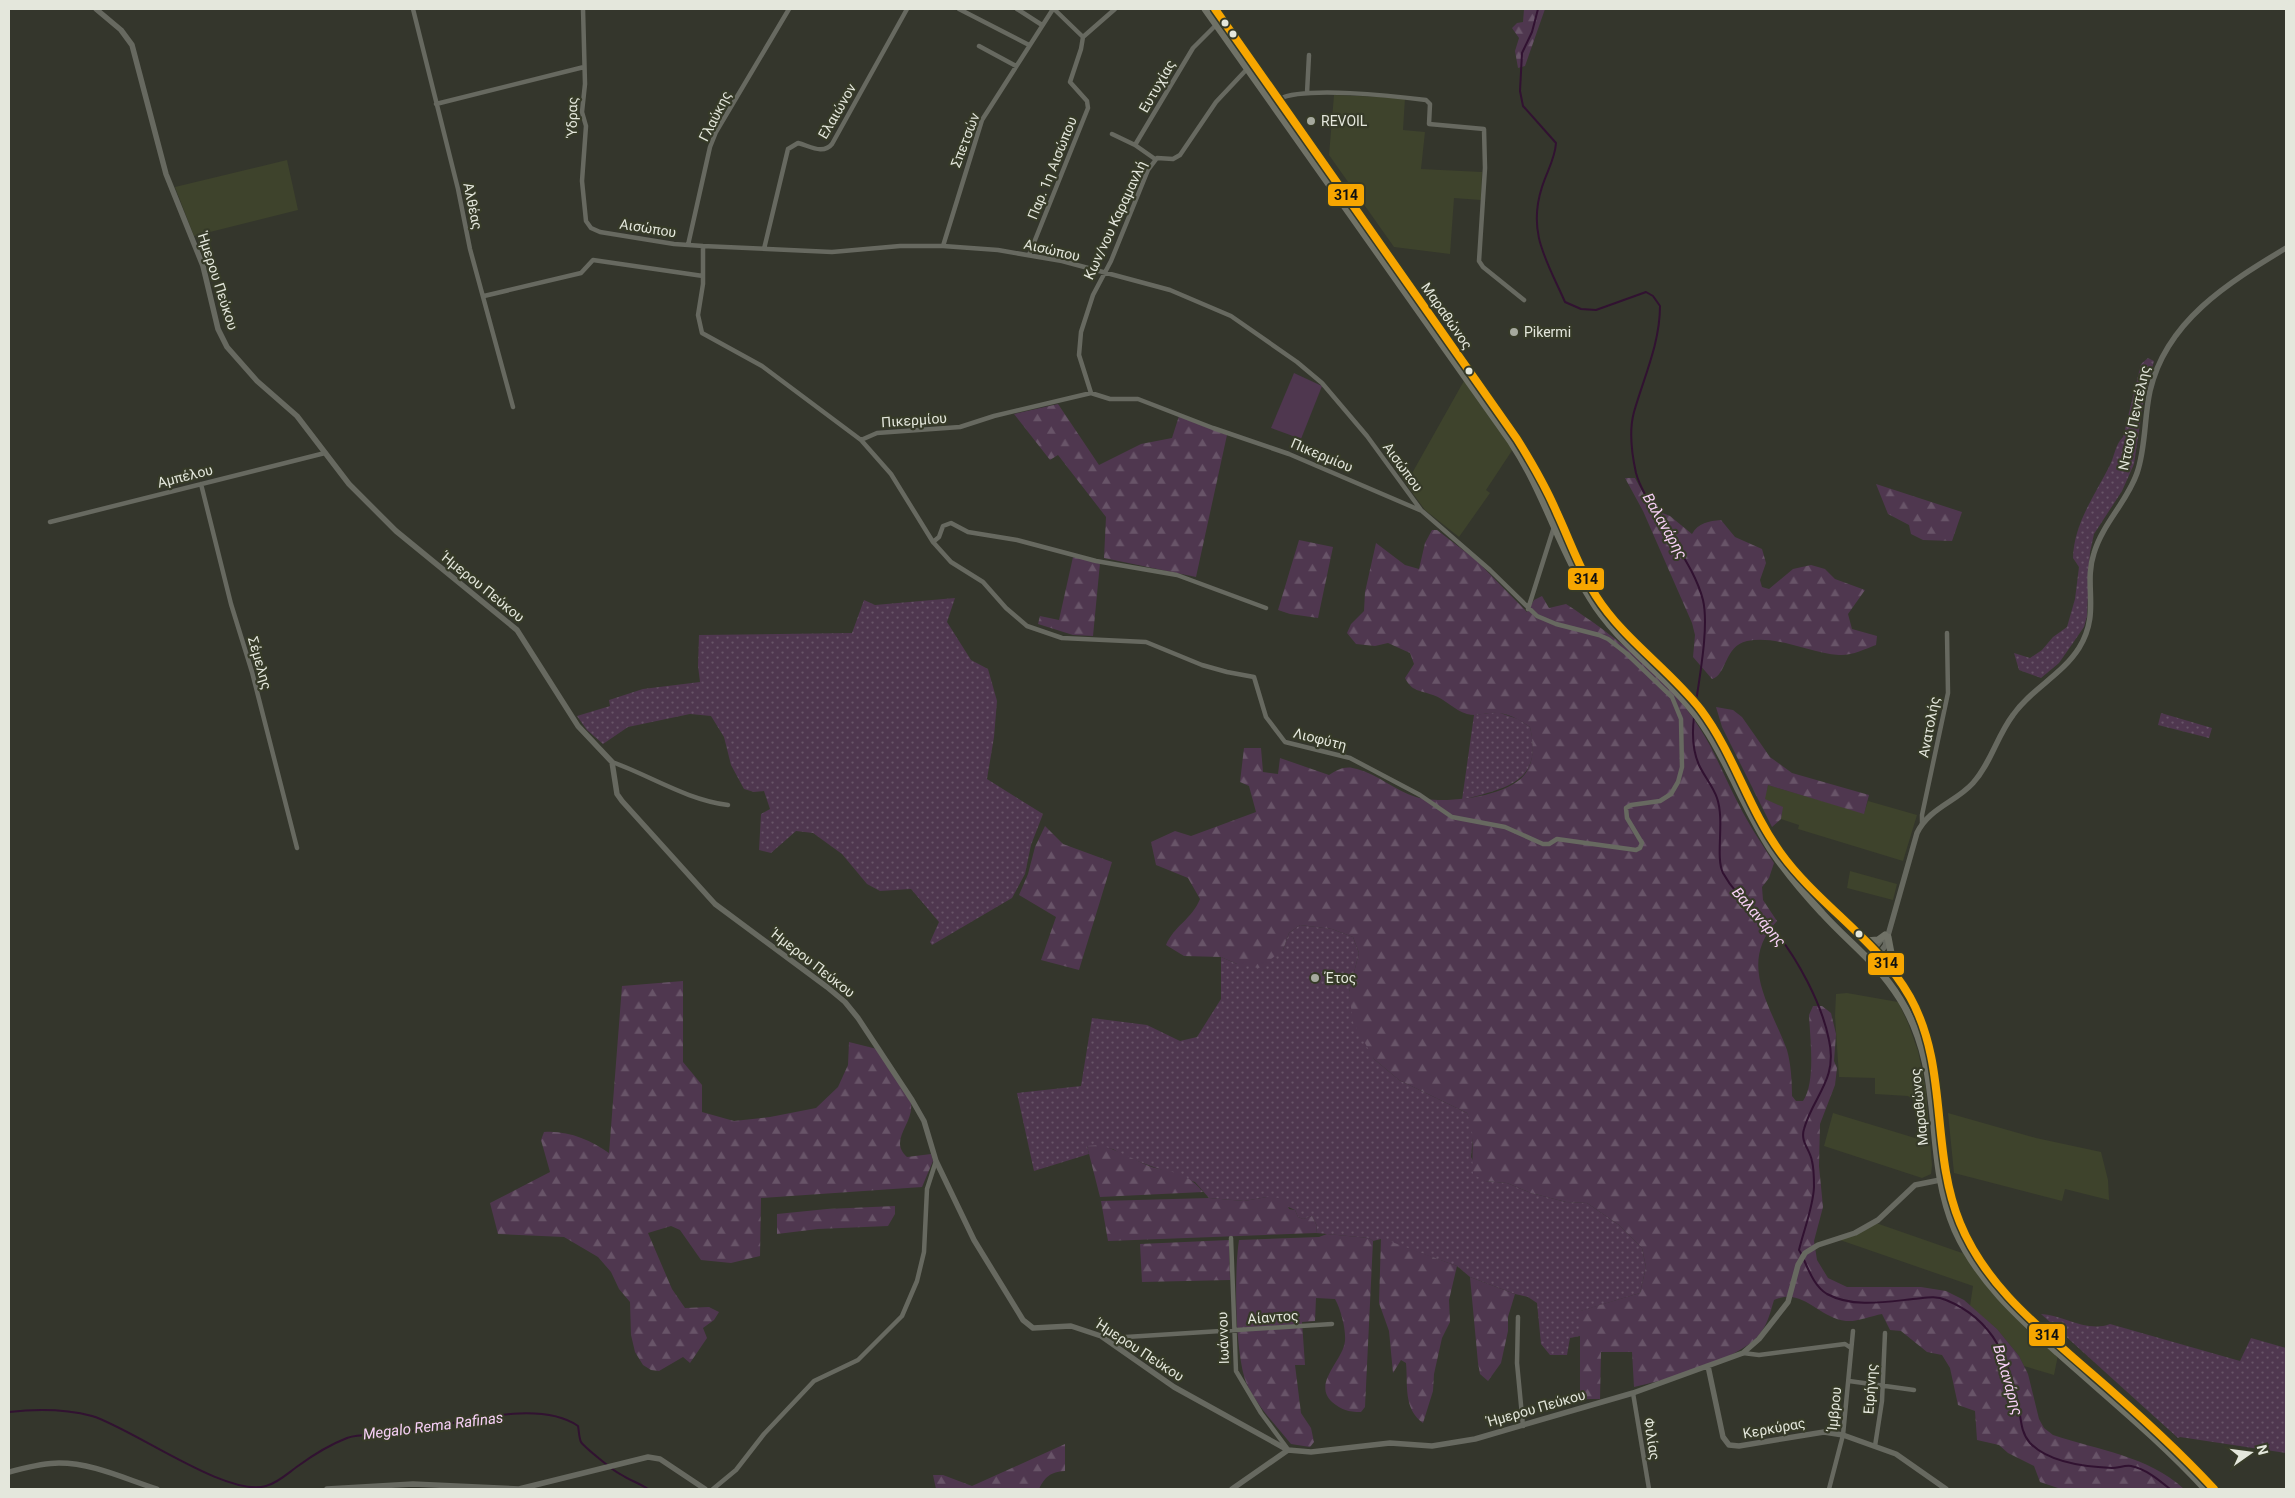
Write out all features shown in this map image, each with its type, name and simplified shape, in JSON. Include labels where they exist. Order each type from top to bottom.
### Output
[{"type":"main road","name":"Μαραθώνος","points":[[1205,9],[1218,24],[1503,429],[1530,473],[1555,523],[1579,579],[1603,618],[1686,698]]},
{"type":"main road","name":"Μαραθώνος","points":[[1215,9],[1518,439],[1546,488],[1579,564],[1600,602],[1630,638],[1686,698],[1704,721],[1783,856],[1812,891],[1877,952],[1910,997],[1931,1052],[1938,1090],[1947,1180],[1960,1224],[1977,1257],[1990,1276],[2014,1303],[2177,1451],[2214,1489]]},
{"type":"main road","name":"Μαραθώνος","points":[[1704,721],[1753,820],[1772,852],[1824,915],[1871,959],[1907,1011],[1922,1048],[1932,1091],[1940,1180],[1959,1238],[1972,1261],[1993,1291],[2016,1315],[2172,1456],[2205,1489]]},
{"type":"main road","points":[[1865,941],[1876,940],[1887,934],[1890,956],[1896,976]]},
{"type":"street","name":"Ήμερου Πεύκου","points":[[96,9],[121,30],[132,45],[164,166],[203,266],[221,336],[233,355],[257,381],[297,416],[349,484],[413,546],[484,600],[517,630],[578,726],[612,762],[618,794],[622,802],[681,864],[708,898],[833,992],[858,1018],[924,1120],[936,1161],[984,1258],[1027,1325],[1040,1329],[1071,1326],[1101,1336],[1174,1386],[1288,1450],[1311,1452],[1390,1443],[1440,1445],[1475,1439],[1633,1393],[1743,1353],[1759,1338],[1788,1302],[1797,1268],[1805,1253],[1822,1243],[1855,1233],[1878,1220],[1915,1185],[1940,1180]]},
{"type":"street","name":"Αλθέας","points":[[413,9],[513,407]]},
{"type":"street","name":"Ύδρας","points":[[583,9],[584,67],[582,112],[586,126],[582,181],[588,225]]},
{"type":"street","name":"Γλαύκης","points":[[688,245],[710,147],[716,132],[788,9]]},
{"type":"street","name":"Ελαιώνον","points":[[764,249],[788,149],[798,143],[822,150],[832,144],[907,9]]},
{"type":"street","points":[[959,9],[1029,45]]},
{"type":"street","points":[[1017,9],[1042,25]]},
{"type":"street","points":[[1056,9],[1083,37],[1115,9]]},
{"type":"street","name":"Σπετσών","points":[[943,246],[982,120],[1042,25],[1056,9]]},
{"type":"street","name":"Ευτυχίας","points":[[1135,145],[1192,48],[1218,24]]},
{"type":"street","name":"Παρ. 1η Αισώπου","points":[[1029,255],[1088,108],[1087,101],[1070,82],[1083,37]]},
{"type":"street","points":[[979,46],[1016,66]]},
{"type":"street","points":[[1307,93],[1309,55]]},
{"type":"street","points":[[436,104],[584,67]]},
{"type":"street","name":"Κων/νου Καραμανλή","points":[[1091,393],[1078,348],[1088,309],[1103,274],[1111,261],[1148,170],[1155,159],[1173,159],[1180,155],[1216,102],[1248,68]]},
{"type":"street","points":[[1278,99],[1287,95],[1307,93],[1394,96],[1426,100],[1430,104],[1429,124],[1481,128],[1485,130],[1479,261],[1483,267],[1524,300]]},
{"type":"street","points":[[1112,134],[1135,145],[1155,159]]},
{"type":"street","name":"Αισώπου","points":[[588,225],[600,232],[702,246],[842,252],[891,247],[943,246],[1029,255],[1062,261],[1103,274],[1170,290],[1210,305],[1231,316],[1298,362],[1322,384],[1350,417],[1422,511]]},
{"type":"street","points":[[702,246],[703,276],[698,315],[698,322],[702,333],[762,366],[862,440],[891,474],[933,542],[939,537],[943,526],[951,523],[968,532],[1017,540],[1096,560],[1178,575],[1266,608]]},
{"type":"street","name":"Νταού Πεντέλης","points":[[1871,959],[1886,946],[1887,934],[1917,832],[1922,824],[1934,811],[1972,784],[1990,758],[2013,715],[2067,664],[2083,641],[2092,617],[2094,553],[2101,536],[2137,474],[2150,392],[2157,365],[2171,340],[2206,302],[2286,248]]},
{"type":"street","points":[[484,296],[493,296],[582,273],[593,260],[703,276]]},
{"type":"street","name":"Πικερμίου","points":[[862,440],[877,433],[960,427],[994,416],[1091,393],[1110,399],[1138,399],[1171,410],[1213,428],[1289,454],[1422,511],[1490,570],[1528,609],[1545,620],[1599,635],[1626,653],[1677,704],[1681,719],[1682,767],[1675,789],[1660,801],[1631,805],[1626,808],[1626,815],[1642,846]]},
{"type":"street","name":"Αμπέλου","points":[[50,522],[325,453]]},
{"type":"street","name":"Σέμελης","points":[[202,484],[231,604],[250,666],[297,848]]},
{"type":"street","points":[[1528,609],[1555,523]]},
{"type":"street","name":"Λιοφύτη","points":[[933,542],[951,562],[983,582],[1006,608],[1027,626],[1062,638],[1146,642],[1202,665],[1254,677],[1266,717],[1285,742],[1350,758],[1420,795],[1452,817],[1505,827],[1543,844],[1549,844],[1557,839],[1636,850],[1642,846]]},
{"type":"street","name":"Ανατολής","points":[[1922,824],[1922,815],[1948,693],[1947,633]]},
{"type":"street","points":[[612,762],[692,796],[728,804]]},
{"type":"street","points":[[713,1489],[736,1470],[764,1434],[814,1381],[858,1360],[902,1316],[917,1280],[924,1252],[927,1189],[936,1161]]},
{"type":"street","name":"Ιωάννου","points":[[1230,1238],[1234,1360],[1237,1376],[1288,1450]]},
{"type":"street","points":[[1518,1316],[1517,1363],[1523,1426]]},
{"type":"street","name":"Αίαντος","points":[[1126,1337],[1332,1324]]},
{"type":"street","name":"Ίμβρου","points":[[1829,1489],[1843,1435],[1853,1331]]},
{"type":"street","name":"Ειρήνης","points":[[1875,1446],[1883,1384],[1885,1333]]},
{"type":"street","points":[[1743,1353],[1759,1355],[1845,1344],[1851,1348]]},
{"type":"street","name":"Κερκύρας","points":[[1708,1366],[1723,1437],[1729,1445],[1739,1446],[1824,1432],[1843,1435],[1896,1454],[1946,1489]]},
{"type":"street","points":[[1849,1381],[1883,1384],[1914,1390]]},
{"type":"street","name":"Φιλίας","points":[[1633,1393],[1649,1489]]},
{"type":"street","points":[[1232,1489],[1288,1450]]},
{"type":"street","points":[[327,1489],[413,1484],[519,1489],[606,1469],[635,1459],[654,1457],[705,1489]]},
{"type":"street","points":[[9,1472],[41,1464],[60,1463],[110,1472],[157,1489]]},
{"type":"shaded area","points":[[1334,95],[1405,98],[1403,130],[1425,132],[1421,169],[1482,172],[1481,200],[1454,198],[1450,254],[1394,247],[1329,155]]},
{"type":"shaded area","points":[[287,160],[298,210],[194,236],[175,187]]},
{"type":"shaded area","points":[[1465,379],[1513,449],[1486,490],[1490,493],[1459,537],[1425,510],[1406,484]]},
{"type":"shaded area","points":[[1768,785],[1864,813],[1868,801],[1917,815],[1903,861],[1798,829],[1799,825],[1781,819],[1782,807],[1764,799]]},
{"type":"shaded area","points":[[1850,871],[1897,884],[1893,900],[1847,888]]},
{"type":"shaded area","points":[[1847,993],[1898,1002],[1908,1023],[1918,1051],[1926,1089],[1932,1165],[1931,1174],[1922,1178],[1824,1146],[1833,1113],[1915,1138],[1918,1132],[1918,1113],[1913,1100],[1908,1096],[1875,1094],[1875,1078],[1839,1077],[1835,1016],[1836,994]]},
{"type":"shaded area","points":[[1948,1113],[2036,1138],[2101,1152],[2108,1180],[2109,1200],[2065,1189],[2062,1201],[1954,1173]]},
{"type":"shaded area","points":[[1876,1223],[1965,1254],[2058,1355],[2054,1375],[2024,1366],[2019,1356],[1997,1329],[1970,1306],[1973,1286],[1840,1240]]},
{"type":"green space","points":[[1524,9],[1545,9],[1525,66],[1518,68],[1515,51],[1519,38],[1512,28],[1517,23],[1523,22]]},
{"type":"green space","points":[[2148,358],[2154,361],[2143,404],[2134,464],[2122,491],[2094,534],[2090,552],[2087,616],[2084,627],[2059,663],[2041,678],[2019,670],[2014,653],[2030,658],[2042,650],[2053,637],[2067,627],[2075,599],[2079,567],[2073,558],[2077,533],[2086,510],[2110,465],[2118,443],[2123,437],[2141,364]]},
{"type":"green space","points":[[1294,373],[1322,386],[1301,439],[1271,428]]},
{"type":"green space","points":[[1058,404],[1099,465],[1141,444],[1172,438],[1179,416],[1227,435],[1196,577],[1104,558],[1106,517],[1058,455],[1050,460],[1014,414]]},
{"type":"green space","points":[[1625,478],[1635,478],[1649,504],[1670,516],[1692,534],[1697,527],[1704,523],[1721,520],[1735,537],[1762,549],[1766,563],[1760,580],[1762,587],[1769,589],[1793,569],[1811,565],[1825,569],[1835,579],[1865,590],[1848,614],[1852,629],[1877,636],[1876,645],[1853,653],[1839,655],[1827,654],[1770,640],[1747,641],[1734,648],[1721,672],[1712,679],[1693,657],[1695,635],[1692,623],[1643,511]]},
{"type":"green space","points":[[1876,484],[1962,512],[1952,541],[1923,540],[1911,534],[1909,525],[1888,514]]},
{"type":"green space","points":[[1432,530],[1437,530],[1476,560],[1527,612],[1534,600],[1542,596],[1549,608],[1566,604],[1639,658],[1656,674],[1686,708],[1699,727],[1743,812],[1774,863],[1769,878],[1762,887],[1763,900],[1777,921],[1765,937],[1759,953],[1758,969],[1766,1001],[1787,1050],[1792,1096],[1796,1101],[1803,1101],[1810,1083],[1809,1015],[1813,1006],[1822,1006],[1831,1013],[1836,1034],[1834,1061],[1837,1068],[1835,1085],[1820,1124],[1819,1166],[1823,1207],[1814,1241],[1817,1260],[1828,1278],[1847,1287],[1921,1287],[1946,1291],[1964,1300],[1997,1329],[2019,1356],[2028,1374],[2039,1419],[2044,1428],[2053,1435],[2139,1461],[2170,1478],[2184,1489],[2061,1489],[2040,1482],[2034,1466],[2008,1453],[1999,1445],[1977,1440],[1975,1411],[1958,1405],[1950,1368],[1942,1355],[1927,1352],[1901,1331],[1890,1330],[1882,1314],[1846,1321],[1827,1315],[1810,1304],[1794,1297],[1774,1300],[1765,1327],[1749,1344],[1735,1353],[1701,1368],[1664,1379],[1634,1387],[1632,1352],[1601,1352],[1600,1399],[1580,1399],[1580,1311],[1640,1293],[1646,1267],[1642,1248],[1619,1225],[1587,1203],[1566,1202],[1531,1193],[1507,1183],[1485,1181],[1473,1174],[1472,1135],[1467,1113],[1399,1080],[1374,1059],[1353,1022],[1349,992],[1359,953],[1353,937],[1332,929],[1300,925],[1289,933],[1283,950],[1259,968],[1237,964],[1221,957],[1184,956],[1166,945],[1169,938],[1197,906],[1200,899],[1188,878],[1156,865],[1151,842],[1175,831],[1191,836],[1256,812],[1249,786],[1240,782],[1244,748],[1261,748],[1263,772],[1278,774],[1280,758],[1329,775],[1342,768],[1349,767],[1365,771],[1408,794],[1428,799],[1459,799],[1493,793],[1519,780],[1527,771],[1532,755],[1530,727],[1507,715],[1494,713],[1467,714],[1437,697],[1417,690],[1410,686],[1405,678],[1414,664],[1410,653],[1388,643],[1375,646],[1356,644],[1347,633],[1351,624],[1364,611],[1365,592],[1376,543],[1405,565],[1419,569],[1425,543]]},
{"type":"green space","points":[[1299,540],[1333,547],[1318,618],[1290,614],[1278,610]]},
{"type":"green space","points":[[1073,557],[1100,563],[1093,636],[1073,635],[1038,624],[1040,616],[1059,620]]},
{"type":"green space","points":[[955,598],[947,622],[971,660],[988,669],[997,701],[994,737],[987,779],[1043,814],[1031,845],[1025,874],[1012,898],[932,945],[930,942],[939,922],[911,889],[880,891],[867,884],[842,854],[813,833],[796,831],[771,853],[759,850],[761,814],[770,809],[764,791],[754,792],[744,789],[731,765],[724,737],[711,716],[690,714],[628,727],[603,744],[587,730],[577,716],[610,706],[609,700],[643,689],[700,682],[698,666],[699,635],[852,633],[864,600],[875,605]]},
{"type":"green space","points":[[1716,707],[1733,710],[1742,717],[1770,757],[1792,773],[1869,795],[1864,814],[1768,785],[1765,799],[1783,807],[1781,819],[1772,827],[1722,727]]},
{"type":"green space","points":[[1497,712],[1518,719],[1530,727],[1533,746],[1531,760],[1526,772],[1517,780],[1493,791],[1462,800],[1474,715]]},
{"type":"green space","points":[[2161,713],[2212,728],[2209,738],[2158,725]]},
{"type":"green space","points":[[1045,826],[1063,844],[1112,862],[1079,970],[1041,960],[1056,917],[1019,895],[1028,874],[1035,847]]},
{"type":"green space","points":[[1300,925],[1332,929],[1353,937],[1359,953],[1349,992],[1374,1059],[1399,1080],[1467,1113],[1474,1127],[1471,1157],[1485,1181],[1507,1183],[1531,1193],[1566,1202],[1587,1203],[1619,1225],[1642,1248],[1646,1267],[1640,1293],[1581,1311],[1580,1336],[1570,1338],[1567,1355],[1550,1355],[1541,1344],[1537,1303],[1528,1297],[1470,1277],[1457,1266],[1381,1239],[1373,1241],[1369,1238],[1316,1233],[1317,1226],[1312,1216],[1303,1219],[1298,1217],[1295,1210],[1267,1197],[1244,1201],[1209,1198],[1195,1182],[1126,1157],[1113,1149],[1087,1146],[1089,1154],[1034,1171],[1017,1093],[1081,1086],[1092,1018],[1147,1025],[1180,1041],[1197,1037],[1221,999],[1221,957],[1237,964],[1283,950],[1289,933]]},
{"type":"green space","points":[[683,981],[683,1062],[702,1085],[702,1112],[734,1121],[770,1117],[816,1108],[838,1087],[848,1065],[849,1042],[877,1049],[896,1076],[911,1103],[909,1118],[901,1138],[902,1151],[907,1157],[931,1154],[933,1161],[922,1187],[761,1198],[760,1256],[731,1263],[701,1260],[680,1230],[671,1226],[648,1233],[672,1289],[685,1308],[709,1307],[719,1312],[714,1320],[703,1328],[707,1338],[690,1363],[683,1357],[659,1371],[651,1370],[643,1365],[635,1352],[631,1335],[630,1302],[619,1289],[611,1272],[598,1257],[564,1237],[498,1234],[490,1203],[550,1172],[541,1140],[544,1132],[570,1134],[594,1144],[609,1153],[622,986]]},
{"type":"green space","points":[[1099,1145],[1149,1166],[1182,1175],[1203,1192],[1100,1197],[1087,1146]]},
{"type":"green space","points":[[1267,1197],[1281,1198],[1286,1201],[1289,1209],[1295,1210],[1298,1217],[1303,1219],[1312,1216],[1317,1226],[1316,1233],[1108,1241],[1101,1201],[1209,1198],[1244,1201]]},
{"type":"green space","points":[[895,1206],[895,1214],[888,1226],[818,1229],[777,1234],[777,1214],[827,1209]]},
{"type":"green space","points":[[1327,1234],[1369,1238],[1373,1241],[1365,1407],[1361,1412],[1345,1410],[1332,1402],[1327,1395],[1325,1387],[1330,1372],[1343,1349],[1345,1331],[1335,1299],[1316,1298],[1315,1321],[1302,1322],[1305,1365],[1295,1365],[1301,1413],[1311,1428],[1314,1442],[1310,1447],[1291,1444],[1260,1406],[1246,1382],[1242,1369],[1236,1312],[1237,1254],[1239,1240],[1319,1237]]},
{"type":"green space","points":[[1381,1238],[1457,1266],[1449,1300],[1450,1322],[1442,1338],[1434,1374],[1433,1391],[1423,1423],[1412,1411],[1409,1403],[1406,1363],[1401,1360],[1393,1373],[1389,1331],[1379,1303]]},
{"type":"green space","points":[[1229,1240],[1230,1280],[1142,1282],[1140,1244]]},
{"type":"green space","points":[[1470,1277],[1515,1294],[1508,1317],[1508,1331],[1501,1363],[1488,1381],[1480,1374],[1478,1363]]},
{"type":"green space","points":[[2041,1314],[2084,1325],[2101,1326],[2110,1324],[2240,1361],[2251,1338],[2286,1348],[2286,1453],[2178,1438]]},
{"type":"green space","points":[[1065,1444],[1065,1471],[1049,1476],[1043,1481],[1039,1489],[936,1489],[933,1475],[943,1475],[972,1486]]},
{"type":"waterway","name":"Βαλανάρης","points":[[1538,9],[1532,32],[1522,53],[1520,91],[1523,106],[1556,143],[1538,203],[1538,233],[1546,260],[1565,302],[1581,309],[1596,310],[1646,292],[1653,296],[1660,306],[1651,360],[1632,419],[1632,451],[1636,473],[1642,489],[1689,567],[1703,600],[1705,623],[1702,664],[1696,702]]},
{"type":"waterway","name":"Βαλανάρης","points":[[1694,717],[1695,753],[1699,765],[1717,798],[1719,807],[1720,858],[1723,873],[1728,882],[1746,903],[1773,929],[1791,953],[1815,996],[1829,1040],[1831,1054],[1827,1077],[1808,1117],[1803,1134],[1804,1142],[1813,1164],[1814,1187],[1810,1211],[1799,1250],[1802,1255]]},
{"type":"waterway","name":"Βαλανάρης","points":[[1804,1260],[1819,1287],[1827,1294],[1837,1298],[1858,1303],[1869,1303],[1934,1297],[1942,1298],[1963,1308],[1988,1330],[1997,1344],[2015,1390],[2023,1431],[2030,1443],[2038,1450],[2057,1459],[2079,1465],[2114,1468],[2137,1467],[2152,1475],[2170,1489]]},
{"type":"waterway","name":"Megalo Rema Rafinas","points":[[9,1412],[51,1410],[92,1416],[204,1472],[228,1482],[249,1487],[266,1486],[275,1483],[321,1450],[352,1436],[388,1435],[485,1417],[536,1414],[559,1417],[578,1426],[581,1442],[587,1448],[617,1472],[648,1489]]},
{"type":"transit line","name":"314","points":[[1215,9],[1517,439],[1548,494],[1590,586],[1607,612],[1701,710],[1713,727],[1759,817],[1780,852],[1812,889],[1881,957],[1910,997],[1922,1024],[1930,1052],[1945,1167],[1951,1195],[1960,1223],[1984,1267],[2016,1306],[2123,1401],[2214,1489]]},
{"type":"place","name":"REVOIL","points":[[1311,121]]},
{"type":"place","name":"Pikermi","points":[[1514,332]]},
{"type":"place","name":"Έτος","points":[[1315,978]]}]
